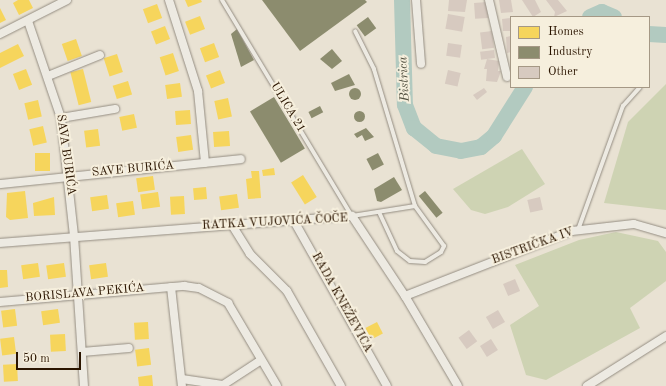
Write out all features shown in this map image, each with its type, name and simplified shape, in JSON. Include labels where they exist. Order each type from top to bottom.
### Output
[{"type":"street","points":[[0,34],[67,0]]},
{"type":"street","points":[[169,0],[198,91],[205,164]]},
{"type":"street","points":[[416,0],[421,64]]},
{"type":"street","points":[[489,0],[507,77]]},
{"type":"street","name":"SAVA BURIĆA","points":[[28,21],[48,76],[61,118],[74,236],[84,386]]},
{"type":"street","points":[[48,76],[100,55]]},
{"type":"street","points":[[61,118],[115,109]]},
{"type":"street","name":"SAVE BURIĆA","points":[[0,184],[68,176],[205,164],[241,159]]},
{"type":"street","name":"RATKA VUJOVIĆA ČOČE","points":[[0,243],[74,236],[352,216],[405,296],[454,385]]},
{"type":"street","name":"RADA KNEŽEVIĆA","points":[[294,221],[387,386]]},
{"type":"street","name":"BISTRIČKA IV","points":[[405,296],[578,230],[634,224],[666,233]]},
{"type":"street","points":[[232,225],[250,254],[287,291],[341,386]]},
{"type":"street","points":[[171,287],[182,383],[223,385],[262,360]]},
{"type":"street","name":"BORISLAVA PEKIĆA","points":[[0,302],[171,287],[199,288],[228,303],[277,386]]},
{"type":"street","points":[[587,386],[666,336]]},
{"type":"street","points":[[82,352],[129,348]]},
{"type":"lane","name":"ULICA 21","points":[[222,0],[352,216]]},
{"type":"lane","points":[[355,31],[374,69],[415,206],[444,246],[441,252],[425,262],[410,261],[397,251],[379,212]]},
{"type":"lane","points":[[578,230],[623,106],[639,88]]},
{"type":"lane","points":[[352,216],[415,206]]},
{"type":"green space","points":[[666,84],[666,210],[604,203],[628,122]]},
{"type":"green space","points":[[522,149],[545,184],[508,207],[485,214],[471,210],[453,189]]},
{"type":"green space","points":[[616,232],[658,241],[666,252],[666,281],[630,308],[640,328],[546,380],[526,375],[510,325],[539,306],[515,265],[579,240]]},
{"type":"building: Homes","points":[[18,0],[29,0],[33,8],[19,15],[13,3]]},
{"type":"building: Homes","points":[[185,0],[201,0],[202,2],[188,7]]},
{"type":"building: Homes","points":[[157,4],[162,18],[148,23],[143,9]]},
{"type":"building: Homes","points":[[0,8],[6,20],[0,23]]},
{"type":"building: Homes","points":[[200,16],[205,29],[190,35],[185,22]]},
{"type":"building: Homes","points":[[165,26],[170,39],[156,44],[151,31]]},
{"type":"building: Homes","points":[[76,39],[82,56],[68,61],[62,44]]},
{"type":"building: Homes","points":[[214,43],[219,57],[205,62],[200,48]]},
{"type":"building: Homes","points":[[18,44],[24,56],[0,68],[0,53]]},
{"type":"building: Homes","points":[[173,53],[179,71],[166,75],[160,57]]},
{"type":"building: Homes","points":[[117,54],[123,72],[110,76],[104,58]]},
{"type":"building: Homes","points":[[26,69],[32,85],[19,90],[13,74]]},
{"type":"building: Homes","points":[[83,69],[91,102],[79,105],[70,72]]},
{"type":"building: Homes","points":[[220,70],[225,83],[211,88],[206,75]]},
{"type":"building: Homes","points":[[128,81],[132,94],[117,99],[113,86]]},
{"type":"building: Homes","points":[[180,83],[182,97],[167,99],[165,85]]},
{"type":"building: Homes","points":[[228,98],[232,117],[218,119],[214,101]]},
{"type":"building: Homes","points":[[38,100],[42,117],[28,120],[24,103]]},
{"type":"building: Homes","points":[[190,110],[191,124],[176,125],[175,111]]},
{"type":"building: Homes","points":[[134,114],[137,128],[122,131],[119,117]]},
{"type":"building: Homes","points":[[43,126],[47,143],[33,146],[29,129]]},
{"type":"building: Homes","points":[[98,129],[100,146],[86,148],[84,131]]},
{"type":"building: Homes","points":[[229,131],[230,146],[214,147],[213,132]]},
{"type":"building: Homes","points":[[191,135],[193,150],[178,152],[176,137]]},
{"type":"building: Homes","points":[[35,153],[50,153],[50,171],[35,171]]},
{"type":"building: Homes","points":[[274,168],[275,175],[263,176],[262,170]]},
{"type":"building: Homes","points":[[251,171],[259,171],[261,198],[248,199],[246,179],[252,178]]},
{"type":"building: Homes","points":[[303,175],[317,197],[305,204],[291,182]]},
{"type":"building: Homes","points":[[153,176],[155,190],[138,192],[136,178]]},
{"type":"building: Homes","points":[[206,187],[207,199],[194,200],[193,188]]},
{"type":"building: Homes","points":[[25,191],[28,218],[10,220],[6,217],[7,193]]},
{"type":"building: Homes","points":[[158,192],[160,207],[142,209],[140,195]]},
{"type":"building: Homes","points":[[237,194],[239,208],[221,210],[219,197]]},
{"type":"building: Homes","points":[[107,195],[109,209],[92,211],[90,197]]},
{"type":"building: Homes","points":[[184,196],[185,214],[171,215],[170,197]]},
{"type":"building: Homes","points":[[54,197],[55,215],[34,216],[33,203]]},
{"type":"building: Homes","points":[[133,201],[135,215],[118,217],[116,203]]},
{"type":"building: Homes","points":[[38,263],[40,277],[23,279],[21,265]]},
{"type":"building: Homes","points":[[64,263],[66,277],[48,279],[46,266]]},
{"type":"building: Homes","points":[[106,263],[108,277],[91,279],[89,265]]},
{"type":"building: Homes","points":[[0,270],[7,270],[8,287],[0,288]]},
{"type":"building: Homes","points":[[15,309],[17,326],[3,328],[1,311]]},
{"type":"building: Homes","points":[[58,309],[60,323],[43,325],[41,311]]},
{"type":"building: Homes","points":[[148,322],[149,339],[135,340],[134,323]]},
{"type":"building: Homes","points":[[377,322],[383,334],[371,339],[365,328]]},
{"type":"building: Homes","points":[[65,334],[66,351],[51,352],[50,335]]},
{"type":"building: Homes","points":[[14,337],[16,354],[2,356],[0,339]]},
{"type":"building: Homes","points":[[149,348],[151,365],[137,367],[135,350]]},
{"type":"building: Homes","points":[[17,364],[18,381],[4,382],[3,365]]},
{"type":"building: Homes","points":[[152,375],[153,386],[139,386],[138,377]]},
{"type":"building: Industry","points":[[262,0],[365,0],[367,2],[300,51]]},
{"type":"building: Industry","points":[[368,17],[376,28],[365,37],[357,25]]},
{"type":"building: Industry","points":[[237,29],[254,60],[241,67],[231,34]]},
{"type":"building: Industry","points":[[332,49],[342,61],[332,69],[320,59]]},
{"type":"building: Industry","points":[[349,74],[355,85],[335,91],[331,83]]},
{"type":"building: Industry","points":[[357,88],[360,89],[360,99],[353,100],[350,99],[349,92],[350,89]]},
{"type":"building: Industry","points":[[274,97],[305,148],[281,163],[250,111]]},
{"type":"building: Industry","points":[[320,106],[323,112],[312,118],[308,112]]},
{"type":"building: Industry","points":[[359,110],[363,112],[365,116],[363,120],[359,122],[355,120],[353,116],[355,112]]},
{"type":"building: Industry","points":[[366,128],[374,137],[365,141],[362,135],[357,138],[354,134]]},
{"type":"building: Industry","points":[[378,153],[384,165],[372,170],[366,159]]},
{"type":"building: Industry","points":[[394,177],[402,190],[381,202],[377,201],[374,189]]},
{"type":"building: Industry","points":[[425,191],[443,213],[436,218],[419,196]]},
{"type":"building: Other","points":[[449,0],[467,0],[465,12],[448,11]]},
{"type":"building: Other","points":[[499,0],[511,0],[513,12],[501,13]]},
{"type":"building: Other","points":[[522,0],[535,0],[541,12],[532,16]]},
{"type":"building: Other","points":[[546,0],[558,0],[567,11],[556,16],[554,16],[555,12]]},
{"type":"building: Other","points":[[487,2],[488,18],[475,19],[474,3]]},
{"type":"building: Other","points":[[448,14],[465,17],[462,32],[445,29]]},
{"type":"building: Other","points":[[510,18],[510,31],[503,31],[502,19]]},
{"type":"building: Other","points":[[492,31],[494,48],[482,49],[480,32]]},
{"type":"building: Other","points":[[510,36],[510,52],[507,53],[506,37]]},
{"type":"building: Other","points":[[448,43],[462,45],[460,58],[446,56]]},
{"type":"building: Other","points":[[494,50],[495,58],[481,60],[480,52]]},
{"type":"building: Other","points":[[487,59],[499,61],[498,71],[501,71],[497,82],[486,81],[487,69],[484,69]]},
{"type":"building: Other","points":[[448,70],[461,73],[458,87],[445,84]]},
{"type":"building: Other","points":[[484,88],[487,92],[477,100],[473,95]]},
{"type":"building: Other","points":[[540,197],[543,210],[530,213],[527,200]]},
{"type":"building: Other","points":[[515,279],[520,291],[508,296],[503,284]]},
{"type":"building: Other","points":[[498,310],[505,322],[493,329],[486,317]]},
{"type":"building: Other","points":[[469,330],[477,341],[467,349],[458,338]]},
{"type":"building: Other","points":[[491,339],[498,350],[487,357],[480,346]]},
{"type":"waterway","name":"Bistrica","points":[[402,0],[405,105],[414,128],[436,146],[461,151],[481,147],[494,136],[524,88]]},
{"type":"waterway","name":"Bistrica","points":[[592,16],[602,12],[612,16]]},
{"type":"waterway","name":"Bistrica","points":[[650,34],[666,35]]}]
